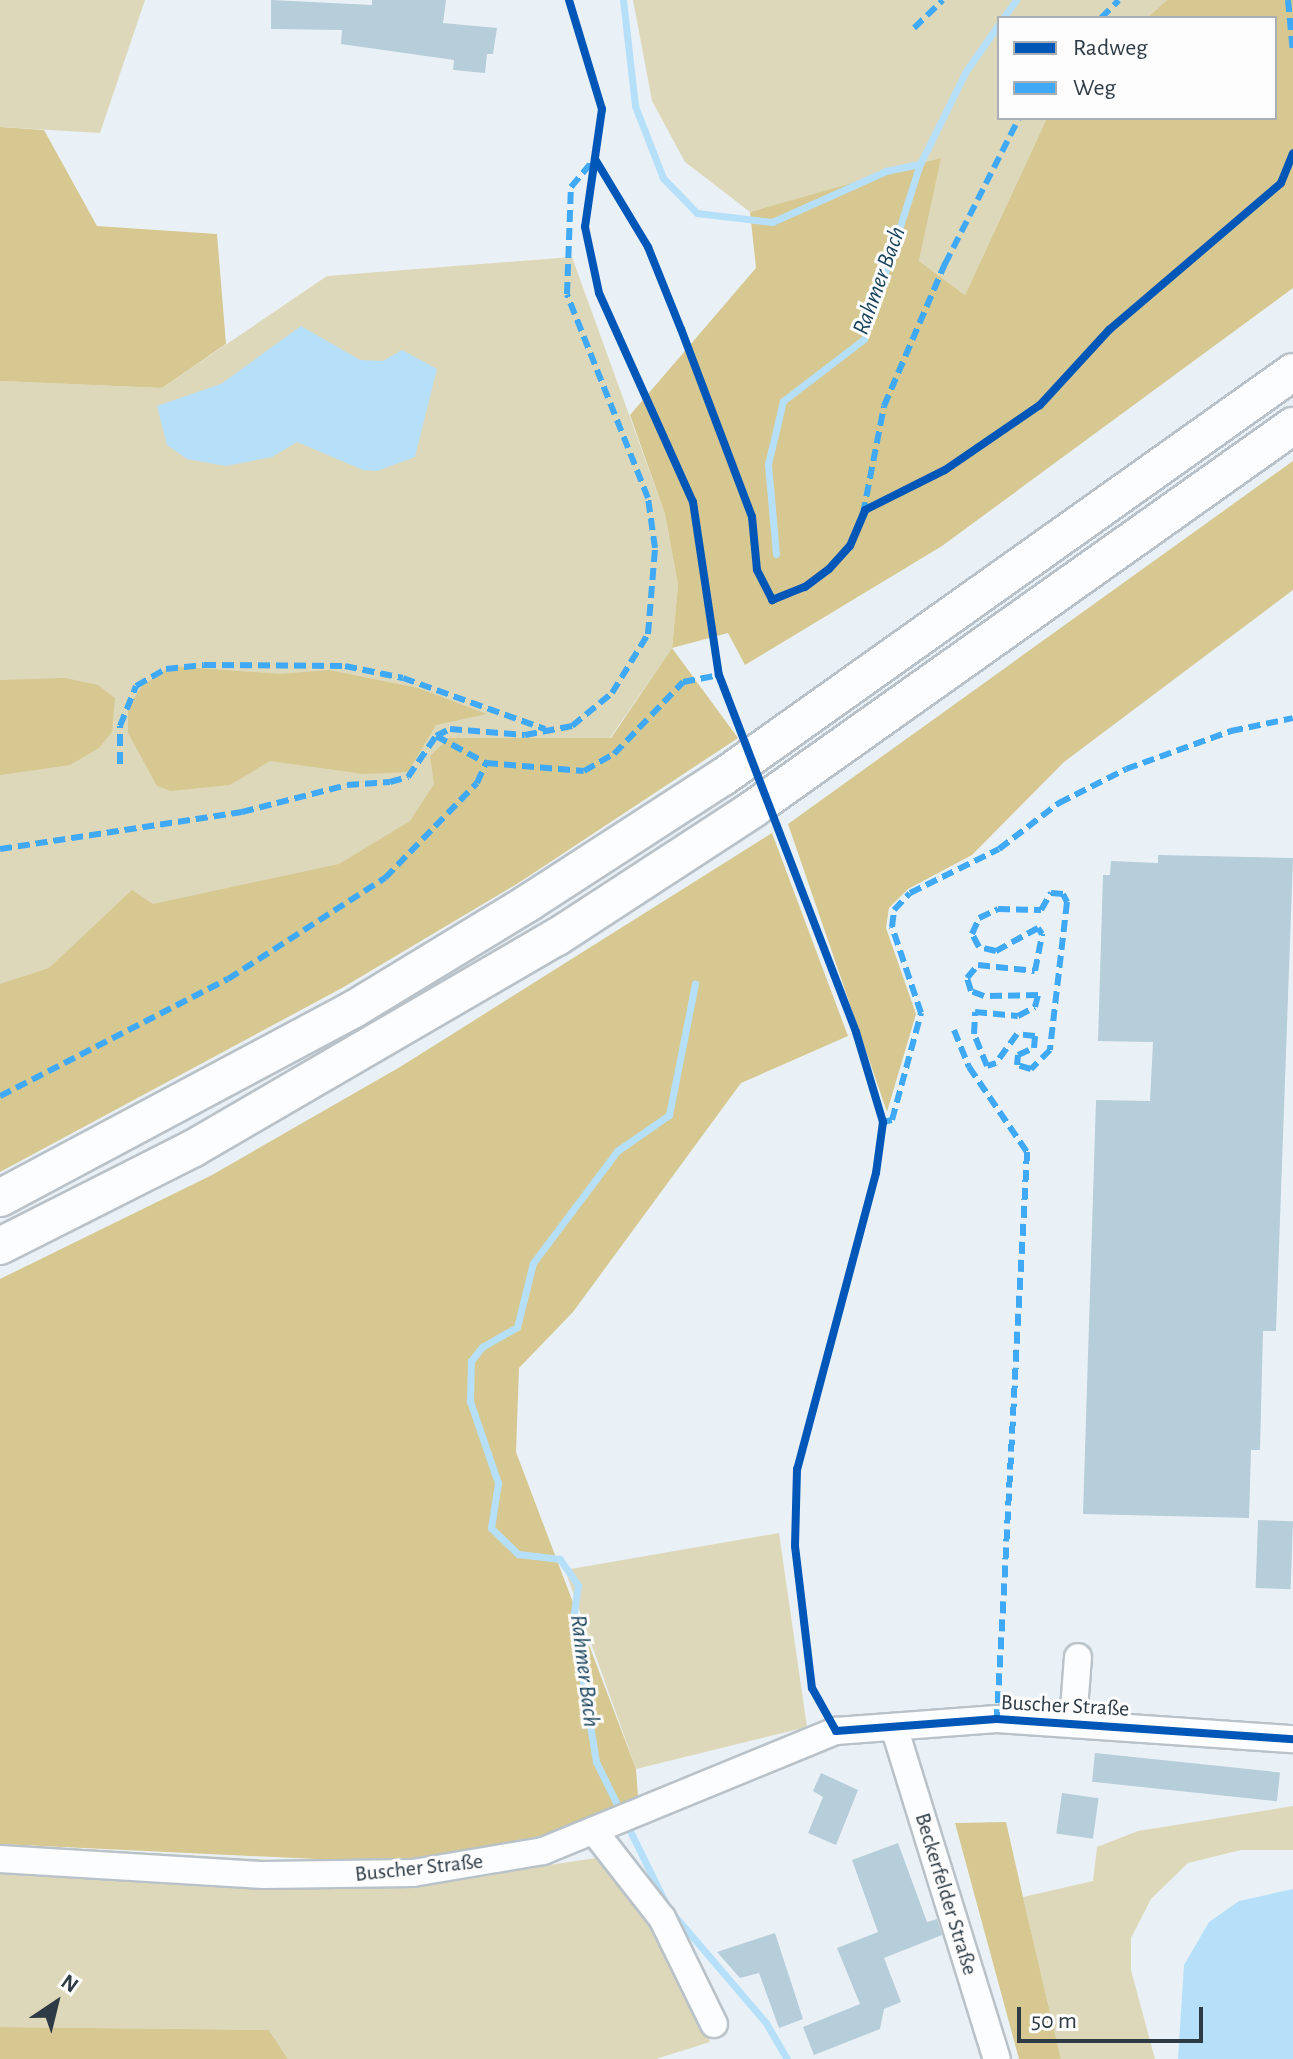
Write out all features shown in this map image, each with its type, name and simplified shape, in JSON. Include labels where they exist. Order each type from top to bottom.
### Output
[{"type":"highway","points":[[0,1198],[354,1009],[528,903],[723,777],[1293,372]]},
{"type":"highway","points":[[0,1246],[207,1141],[557,937],[766,800],[1293,426]]},
{"type":"street","points":[[1073,1722],[1078,1657]]},
{"type":"street","name":"Buscher Straße","points":[[0,1859],[382,1876],[543,1851],[836,1731],[895,1730],[997,1719],[1293,1739]]},
{"type":"street","name":"Beckerfelder Straße","points":[[895,1730],[997,2059]]},
{"type":"street","points":[[594,1831],[656,1908],[714,2024]]},
{"type":"shaded area","points":[[0,0],[145,0],[100,133],[0,127]]},
{"type":"shaded area","points":[[633,0],[1167,0],[1149,16],[997,16],[997,120],[1046,120],[965,295],[919,261],[940,159],[750,212],[685,162],[652,101]]},
{"type":"shaded area","points":[[1167,0],[1293,0],[1293,288],[942,546],[745,665],[728,633],[672,648],[678,585],[665,514],[630,415],[756,268],[750,212],[941,158],[919,261],[965,295],[1046,120],[1277,120],[1277,16],[1149,16]]},
{"type":"shaded area","points":[[0,127],[44,130],[97,226],[217,234],[226,344],[162,388],[0,381]]},
{"type":"shaded area","points":[[572,257],[665,514],[678,585],[672,648],[610,738],[0,1062],[0,381],[162,388],[327,276]]},
{"type":"shaded area","points":[[1293,461],[1293,590],[1064,762],[972,855],[908,889],[889,908],[886,928],[916,1014],[887,1112],[788,824]]},
{"type":"shaded area","points":[[672,648],[738,738],[520,882],[342,988],[0,1172],[0,984],[49,968],[132,890],[153,904],[339,864],[410,821],[434,784],[430,756],[449,738],[611,738]]},
{"type":"shaded area","points":[[171,666],[280,674],[329,670],[418,688],[487,714],[436,725],[408,772],[364,774],[270,761],[230,785],[171,791],[157,786],[128,733],[128,708],[142,686]]},
{"type":"shaded area","points":[[65,678],[98,685],[115,698],[112,732],[99,748],[70,765],[0,775],[0,680]]},
{"type":"shaded area","points":[[772,833],[848,1036],[741,1083],[573,1312],[519,1368],[516,1452],[636,1769],[638,1797],[531,1842],[419,1864],[0,1844],[0,1279],[212,1175],[400,1067]]},
{"type":"shaded area","points":[[779,1533],[807,1727],[636,1769],[565,1570]]},
{"type":"shaded area","points":[[1293,1806],[1293,1850],[1241,1850],[1188,1863],[1151,1899],[1131,1938],[1131,1970],[1155,2059],[1061,2059],[1023,1897],[1093,1881],[1097,1847],[1138,1831]]},
{"type":"shaded area","points":[[1006,1822],[1061,2059],[1019,2059],[955,1823]]},
{"type":"shaded area","points":[[0,1844],[291,1861],[288,1888],[434,1882],[596,1858],[626,1875],[697,2002],[710,2042],[656,2059],[288,2059],[269,2030],[0,2027]]},
{"type":"shaded area","points":[[0,2027],[269,2030],[288,2059],[0,2059]]},
{"type":"water","points":[[301,326],[360,360],[383,361],[402,350],[437,369],[415,457],[377,471],[363,470],[297,442],[272,457],[226,466],[187,459],[167,445],[157,406],[221,384]]},
{"type":"water","points":[[1293,1889],[1293,2059],[1178,2059],[1184,1965],[1209,1922],[1239,1901]]},
{"type":"building","points":[[271,0],[372,5],[372,0],[446,0],[443,23],[497,28],[493,54],[487,54],[485,73],[453,70],[454,60],[341,44],[342,30],[271,29]]},
{"type":"building","points":[[1158,855],[1293,858],[1276,1331],[1263,1331],[1260,1450],[1251,1450],[1249,1518],[1083,1514],[1096,1100],[1150,1101],[1153,1042],[1098,1041],[1103,875],[1110,875],[1111,861],[1158,863]]},
{"type":"building","points":[[1258,1520],[1293,1521],[1291,1589],[1256,1588]]},
{"type":"building","points":[[1095,1753],[1280,1772],[1277,1801],[1092,1782]]},
{"type":"building","points":[[821,1773],[858,1790],[836,1845],[808,1833],[823,1797],[813,1791]]},
{"type":"building","points":[[1062,1793],[1099,1798],[1093,1839],[1056,1834]]},
{"type":"building","points":[[898,1843],[927,1922],[937,1919],[942,1935],[884,1958],[901,2002],[884,2009],[880,2029],[814,2055],[803,2027],[860,2004],[837,1948],[878,1932],[852,1860]]},
{"type":"building","points":[[775,1933],[803,2019],[779,2028],[759,1973],[740,1978],[717,1952]]},
{"type":"waterway","points":[[623,0],[635,106],[663,178],[697,213],[772,222],[886,171],[920,164],[966,71],[997,27]]},
{"type":"waterway","points":[[1004,16],[1016,0]]},
{"type":"waterway","name":"Rahmer Bach","points":[[776,554],[768,464],[783,401],[864,339],[920,164]]},
{"type":"waterway","name":"Rahmer Bach","points":[[666,1904],[596,1762],[573,1620],[578,1585],[560,1559],[518,1554],[491,1528],[498,1483],[470,1401],[471,1361],[482,1347],[517,1327],[533,1263],[617,1151],[669,1115],[695,984]]},
{"type":"waterway","name":"Rahmer Bach","points":[[673,1914],[766,2023],[787,2059]]},
{"type":"marked path","points":[[914,28],[943,0]]},
{"type":"marked path","points":[[1103,16],[1119,0]]},
{"type":"marked path","points":[[1288,0],[1293,53]]},
{"type":"marked path","points":[[863,514],[884,406],[945,264],[1018,120]]},
{"type":"marked path","points":[[0,849],[242,812],[347,785],[390,782],[408,777],[436,736],[450,729],[525,735],[572,726],[612,693],[648,634],[655,548],[648,498],[567,294],[571,187],[592,162]]},
{"type":"marked path","points":[[120,764],[120,726],[136,686],[166,669],[204,665],[345,666],[403,678],[545,729]]},
{"type":"marked path","points":[[436,736],[486,763],[584,771],[614,754],[683,682],[719,675]]},
{"type":"marked path","points":[[883,1122],[892,1120],[921,1013],[892,927],[894,910],[910,893],[999,849],[1059,803],[1126,769],[1231,731],[1293,718]]},
{"type":"marked path","points":[[0,1096],[228,979],[385,878],[477,783],[486,763]]},
{"type":"marked path","points":[[1051,893],[1063,894],[1067,902],[1050,1050],[1031,1069],[1017,1065],[1018,1055],[1034,1048],[1035,1036],[1017,1034],[996,1063],[987,1066],[974,1034],[975,1012],[1018,1016],[1035,1007],[1038,995],[984,996],[971,991],[967,978],[978,965],[1035,971],[1042,934],[1038,928],[996,951],[979,947],[972,934],[979,918],[998,909],[1041,910],[1051,893]]},
{"type":"marked path","points":[[954,1030],[969,1067],[1027,1152],[997,1719]]},
{"type":"cycle path","points":[[569,0],[602,109],[585,227],[599,293],[693,502],[719,675],[856,1032],[883,1122],[876,1173],[797,1469],[795,1546],[812,1688],[836,1731],[997,1719],[1293,1739]]},
{"type":"cycle path","points":[[595,159],[648,247],[681,329],[752,517],[757,570],[772,600],[805,587],[829,569],[850,546],[865,510],[945,470],[1040,405],[1109,330],[1281,183],[1293,153]]}]
